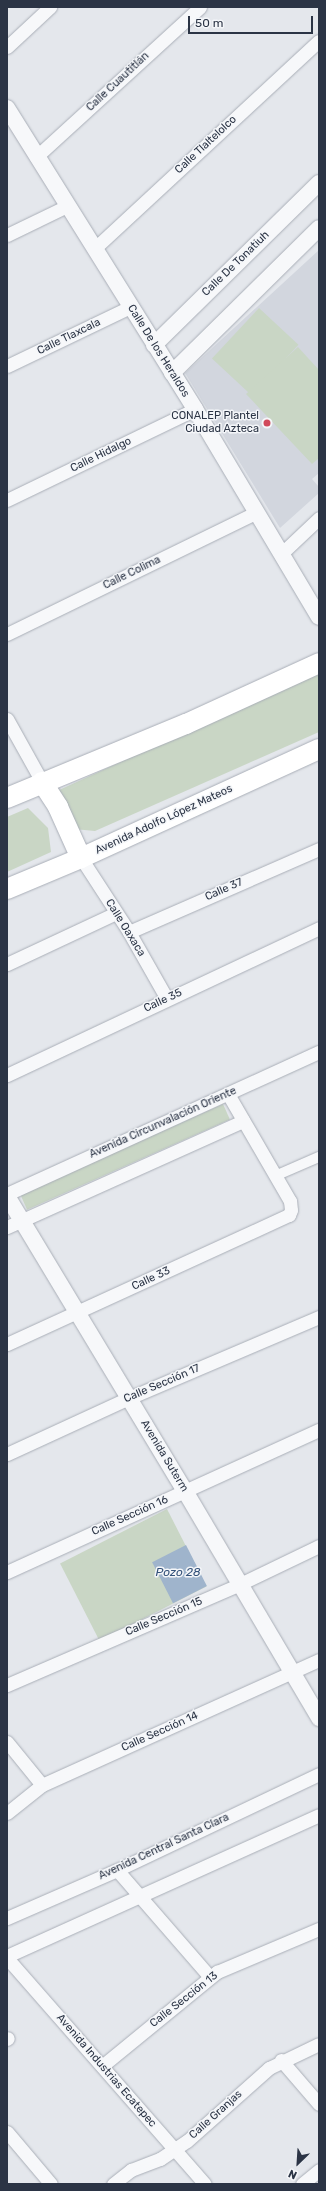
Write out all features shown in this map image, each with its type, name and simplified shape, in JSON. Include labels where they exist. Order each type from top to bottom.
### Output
[{"type":"main road","points":[[7,798],[42,782],[186,724],[319,664]]},
{"type":"main road","name":"Avenida Adolfo López Mateos","points":[[7,888],[81,858],[319,749]]},
{"type":"main road","points":[[42,782],[58,807],[81,858]]},
{"type":"street","points":[[7,47],[50,7]]},
{"type":"street","name":"Calle Cuautitlán","points":[[36,157],[200,7]]},
{"type":"street","name":"Calle Tlaltelolco","points":[[94,250],[319,41]]},
{"type":"street","name":"Calle De los Heraldos","points":[[7,108],[66,206],[195,410],[319,617]]},
{"type":"street","name":"Calle De Tonatiuh","points":[[154,345],[319,183]]},
{"type":"street","points":[[7,235],[66,206]]},
{"type":"street","points":[[172,373],[319,228]]},
{"type":"street","name":"Calle Tlaxcala","points":[[7,366],[130,307]]},
{"type":"street","name":"Calle Hidalgo","points":[[7,500],[195,410]]},
{"type":"street","name":"Calle Colima","points":[[7,634],[257,512]]},
{"type":"street","points":[[282,553],[319,518]]},
{"type":"street","points":[[7,719],[42,782]]},
{"type":"street","name":"Calle 37","points":[[129,932],[319,848]]},
{"type":"street","name":"Calle Oaxaca","points":[[81,858],[129,932],[167,999]]},
{"type":"street","points":[[7,964],[116,913]]},
{"type":"street","name":"Calle 35","points":[[7,1075],[319,928]]},
{"type":"street","name":"Avenida Circunvalación Oriente","points":[[7,1195],[319,1052]]},
{"type":"street","points":[[228,1094],[276,1176],[319,1157]]},
{"type":"street","points":[[7,1227],[243,1121]]},
{"type":"street","name":"Calle 33","points":[[7,1344],[286,1217],[291,1210],[290,1201],[276,1176]]},
{"type":"street","name":"Avenida Suterm","points":[[7,1195],[185,1491],[291,1673],[319,1718]]},
{"type":"street","name":"Calle Sección 17","points":[[7,1454],[129,1398],[319,1317]]},
{"type":"street","name":"Calle Sección 16","points":[[7,1572],[319,1430]]},
{"type":"street","name":"Calle Sección 15","points":[[7,1685],[240,1584],[319,1546]]},
{"type":"street","name":"Calle Sección 14","points":[[7,1813],[42,1785],[319,1660]]},
{"type":"street","points":[[7,1742],[42,1785]]},
{"type":"street","name":"Avenida Central Santa Clara","points":[[7,1918],[117,1870],[319,1774]]},
{"type":"street","points":[[7,1957],[319,1815]]},
{"type":"street","points":[[117,1870],[210,1977]]},
{"type":"street","name":"Calle Sección 13","points":[[102,2066],[210,1977],[218,1972],[319,1929]]},
{"type":"street","name":"Avenida Industrias Ecatepec","points":[[7,1957],[205,2184]]},
{"type":"street","name":"Calle Granjas","points":[[113,2184],[131,2170],[160,2159],[174,2150],[269,2068],[281,2060],[319,2044]]},
{"type":"street","points":[[281,2060],[319,2104]]},
{"type":"street","points":[[7,2132],[51,2184]]},
{"type":"street","points":[[302,2184],[319,2170]]},
{"type":"shaded area","name":"CONALEP Plantel Ciudad Azteca","points":[[319,250],[319,473],[312,479],[319,487],[319,493],[280,528],[185,373]]},
{"type":"green space","points":[[259,308],[298,345],[251,395],[212,358]]},
{"type":"green space","points":[[298,347],[319,370],[319,458],[312,464],[246,394]]},
{"type":"green space","points":[[319,671],[319,732],[95,831],[63,828],[57,791]]},
{"type":"green space","points":[[28,808],[48,828],[51,852],[7,872],[7,817]]},
{"type":"green space","points":[[223,1104],[230,1120],[27,1210],[20,1194]]},
{"type":"green space","points":[[167,1509],[206,1587],[100,1641],[60,1563]]},
{"type":"water","name":"Pozo 28","points":[[186,1545],[207,1586],[173,1603],[152,1562]]},
{"type":"place","name":"CONALEP Plantel Ciudad Azteca","points":[[267,423]]}]
